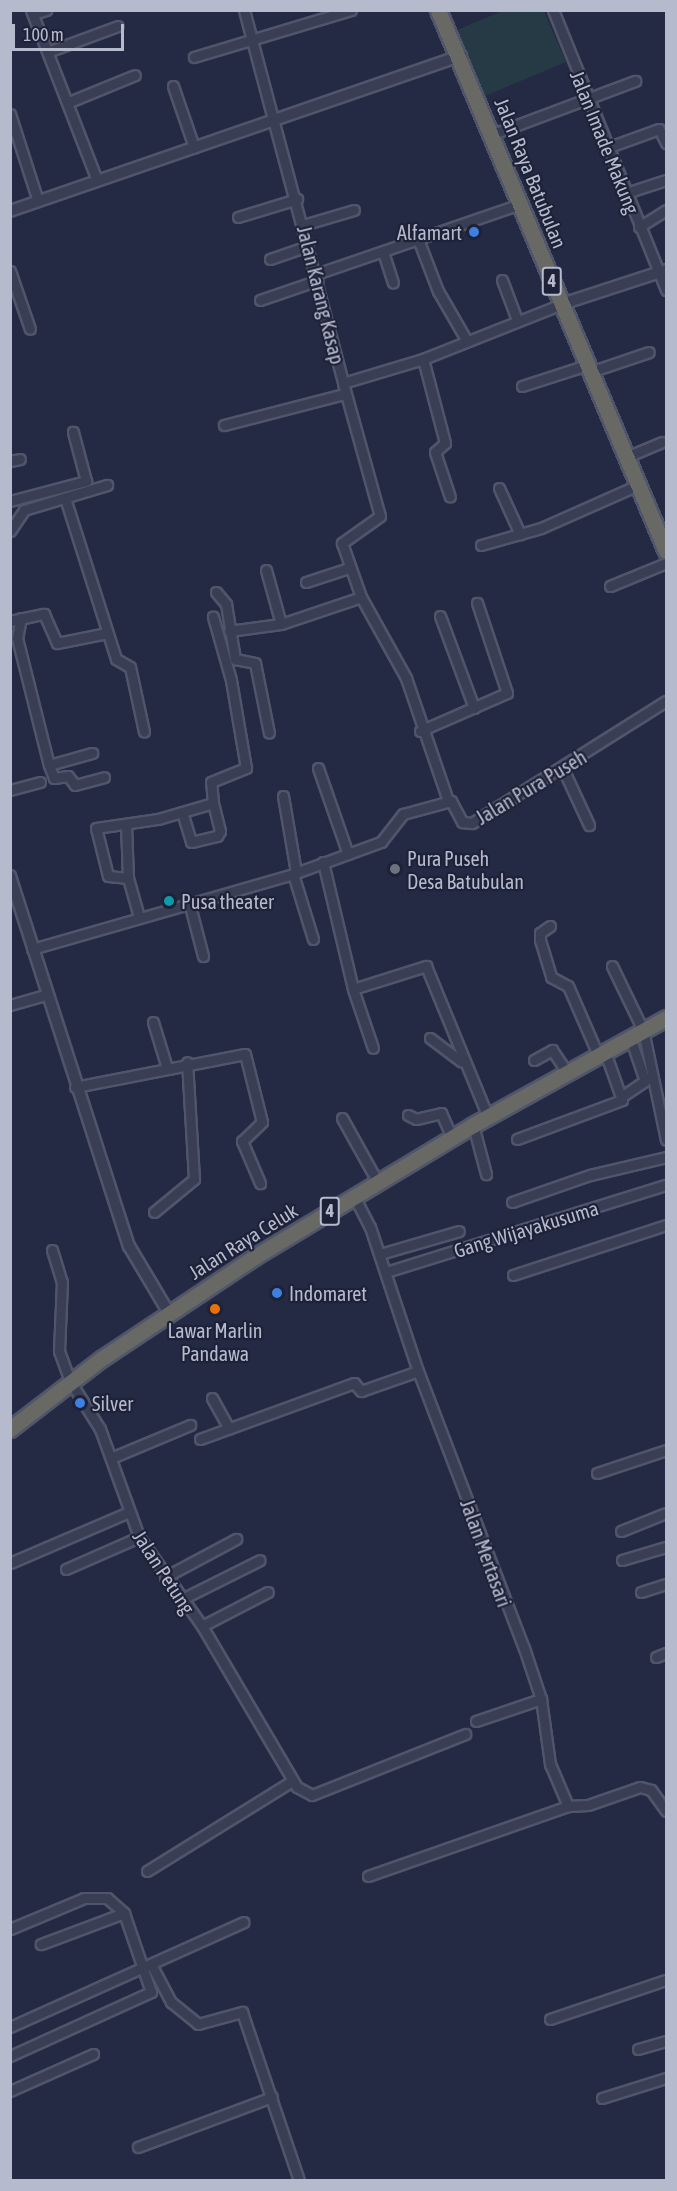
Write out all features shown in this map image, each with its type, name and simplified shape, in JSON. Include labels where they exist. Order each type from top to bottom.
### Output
[{"type":"highway","name":"Jalan Raya Batubulan","points":[[438,10],[461,56],[624,458],[664,541]]},
{"type":"highway","name":"Jalan Raya Celuk","points":[[10,1429],[70,1381],[170,1313],[377,1181],[666,1018]]},
{"type":"street","points":[[46,10],[32,12],[50,51],[96,178]]},
{"type":"street","name":"Jalan Karang Kasap","points":[[244,10],[297,199],[343,383],[423,359],[562,304]]},
{"type":"street","points":[[194,57],[253,43],[351,10]]},
{"type":"street","name":"Jalan Imade Makung","points":[[553,10],[639,227],[662,272],[666,290]]},
{"type":"street","points":[[50,51],[118,26]]},
{"type":"street","points":[[10,211],[96,178],[274,122],[461,56]]},
{"type":"street","points":[[69,102],[135,75]]},
{"type":"street","points":[[493,134],[636,81]]},
{"type":"street","points":[[173,86],[194,147]]},
{"type":"street","points":[[10,114],[14,140],[38,201]]},
{"type":"street","points":[[609,147],[663,128],[666,143]]},
{"type":"street","points":[[626,193],[666,180]]},
{"type":"street","points":[[238,217],[297,199]]},
{"type":"street","points":[[260,300],[417,239],[520,204]]},
{"type":"street","points":[[303,225],[354,210]]},
{"type":"street","points":[[639,227],[666,210]]},
{"type":"street","points":[[417,239],[438,291],[467,341]]},
{"type":"street","points":[[270,259],[308,246]]},
{"type":"street","points":[[383,252],[393,282]]},
{"type":"street","points":[[10,271],[30,329]]},
{"type":"street","points":[[562,304],[662,272]]},
{"type":"street","points":[[502,280],[517,320]]},
{"type":"street","points":[[522,386],[648,352]]},
{"type":"street","points":[[423,359],[445,443],[435,455],[450,497]]},
{"type":"street","points":[[343,383],[344,394],[381,516],[343,540],[349,568],[361,597],[406,678],[420,731],[448,801]]},
{"type":"street","points":[[224,425],[344,394]]},
{"type":"street","points":[[10,501],[86,481],[73,432]]},
{"type":"street","points":[[624,458],[662,442]]},
{"type":"street","points":[[10,531],[24,510],[107,485]]},
{"type":"street","points":[[481,545],[520,534],[636,486]]},
{"type":"street","points":[[500,488],[520,534]]},
{"type":"street","points":[[65,498],[117,661],[129,664],[144,732]]},
{"type":"street","points":[[610,586],[666,563]]},
{"type":"street","points":[[306,582],[349,568]]},
{"type":"street","points":[[266,570],[281,624]]},
{"type":"street","points":[[216,592],[226,604],[236,660],[255,663],[269,733]]},
{"type":"street","points":[[229,631],[281,624],[361,597]]},
{"type":"street","points":[[420,731],[474,708],[508,689],[477,603]]},
{"type":"street","points":[[10,621],[44,614],[57,643],[107,633]]},
{"type":"street","points":[[440,616],[474,708]]},
{"type":"street","points":[[182,812],[191,842],[217,836],[220,831],[209,784],[242,772],[246,763],[213,617]]},
{"type":"street","points":[[21,618],[17,638],[54,778],[69,776],[74,785],[104,777]]},
{"type":"street","name":"Jalan Pura Puseh","points":[[32,949],[295,873],[348,854],[386,839],[402,814],[448,801],[469,824],[564,769],[666,700]]},
{"type":"street","points":[[49,765],[92,753]]},
{"type":"street","points":[[318,768],[348,854]]},
{"type":"street","points":[[564,769],[589,825]]},
{"type":"street","points":[[10,790],[40,782]]},
{"type":"street","points":[[283,796],[295,873],[313,939]]},
{"type":"street","points":[[128,878],[108,876],[94,833],[98,827],[126,824],[213,803]]},
{"type":"street","points":[[126,824],[128,878],[139,917]]},
{"type":"street","points":[[323,862],[353,988],[373,1048]]},
{"type":"street","points":[[11,882],[75,1087],[129,1246],[170,1313]]},
{"type":"street","points":[[189,902],[203,956]]},
{"type":"street","points":[[550,926],[540,933],[540,940],[551,977],[568,986],[624,1095]]},
{"type":"street","points":[[353,988],[426,966],[481,1121]]},
{"type":"street","points":[[612,966],[664,1116],[666,1140]]},
{"type":"street","points":[[10,1005],[46,995]]},
{"type":"street","points":[[153,1022],[166,1068]]},
{"type":"street","points":[[517,1138],[624,1095],[645,1082],[637,1033]]},
{"type":"street","points":[[430,1038],[460,1059],[481,1121],[486,1173]]},
{"type":"street","points":[[534,1060],[552,1050],[564,1068]]},
{"type":"street","points":[[75,1087],[187,1062],[246,1056],[262,1122],[242,1141],[260,1183]]},
{"type":"street","points":[[154,1212],[194,1179],[187,1062]]},
{"type":"street","points":[[408,1115],[416,1119],[441,1113],[452,1138]]},
{"type":"street","points":[[342,1118],[377,1181]]},
{"type":"street","points":[[512,1202],[601,1172],[666,1157]]},
{"type":"street","name":"Gang Wijayakusuma","points":[[386,1272],[666,1185]]},
{"type":"street","name":"Jalan Mertasari","points":[[354,1196],[380,1254],[418,1371],[541,1700],[550,1764],[568,1806]]},
{"type":"street","points":[[513,1275],[666,1225]]},
{"type":"street","points":[[380,1254],[459,1231]]},
{"type":"street","name":"Jalan Petung","points":[[52,1250],[62,1282],[58,1346],[70,1381],[100,1429],[139,1537],[180,1600],[202,1626],[268,1592]]},
{"type":"street","points":[[200,1439],[354,1383],[360,1391],[418,1371]]},
{"type":"street","points":[[212,1398],[229,1429]]},
{"type":"street","points":[[111,1458],[190,1425]]},
{"type":"street","points":[[597,1473],[666,1450]]},
{"type":"street","points":[[10,1563],[129,1512]]},
{"type":"street","points":[[621,1531],[666,1513]]},
{"type":"street","points":[[66,1569],[139,1537]]},
{"type":"street","points":[[165,1577],[236,1539]]},
{"type":"street","points":[[622,1560],[666,1547]]},
{"type":"street","points":[[180,1600],[260,1560]]},
{"type":"street","points":[[642,1592],[666,1584]]},
{"type":"street","points":[[202,1626],[292,1781],[312,1795],[465,1734]]},
{"type":"street","points":[[656,1657],[666,1653]]},
{"type":"street","points":[[476,1721],[541,1700]]},
{"type":"street","points":[[147,1870],[292,1781]]},
{"type":"street","points":[[368,1876],[568,1806],[580,1807],[644,1787],[666,1811]]},
{"type":"street","points":[[10,1929],[84,1898],[107,1898],[124,1913],[149,1967],[171,2002],[198,2024],[242,2012],[272,2097],[288,2158],[299,2181]]},
{"type":"street","points":[[41,1944],[124,1913]]},
{"type":"street","points":[[10,2027],[149,1967],[244,1922]]},
{"type":"street","points":[[10,2056],[148,1995],[152,1989],[149,1967]]},
{"type":"street","points":[[550,2019],[666,1980]]},
{"type":"street","points":[[638,2049],[666,2041]]},
{"type":"street","points":[[10,2091],[93,2054]]},
{"type":"street","points":[[602,2098],[666,2078]]},
{"type":"street","points":[[138,2147],[272,2097]]},
{"type":"shaded area","points":[[502,11],[544,11],[566,62],[485,96],[457,30]]},
{"type":"place","name":"Alfamart","points":[[474,232]]},
{"type":"place","name":"Pura Puseh Desa Batubulan","points":[[395,869]]},
{"type":"place","name":"Pusa theater","points":[[169,901]]},
{"type":"place","name":"Indomaret","points":[[277,1293]]},
{"type":"place","name":"Lawar Marlin Pandawa","points":[[215,1309]]},
{"type":"place","name":"Silver","points":[[80,1403]]}]
